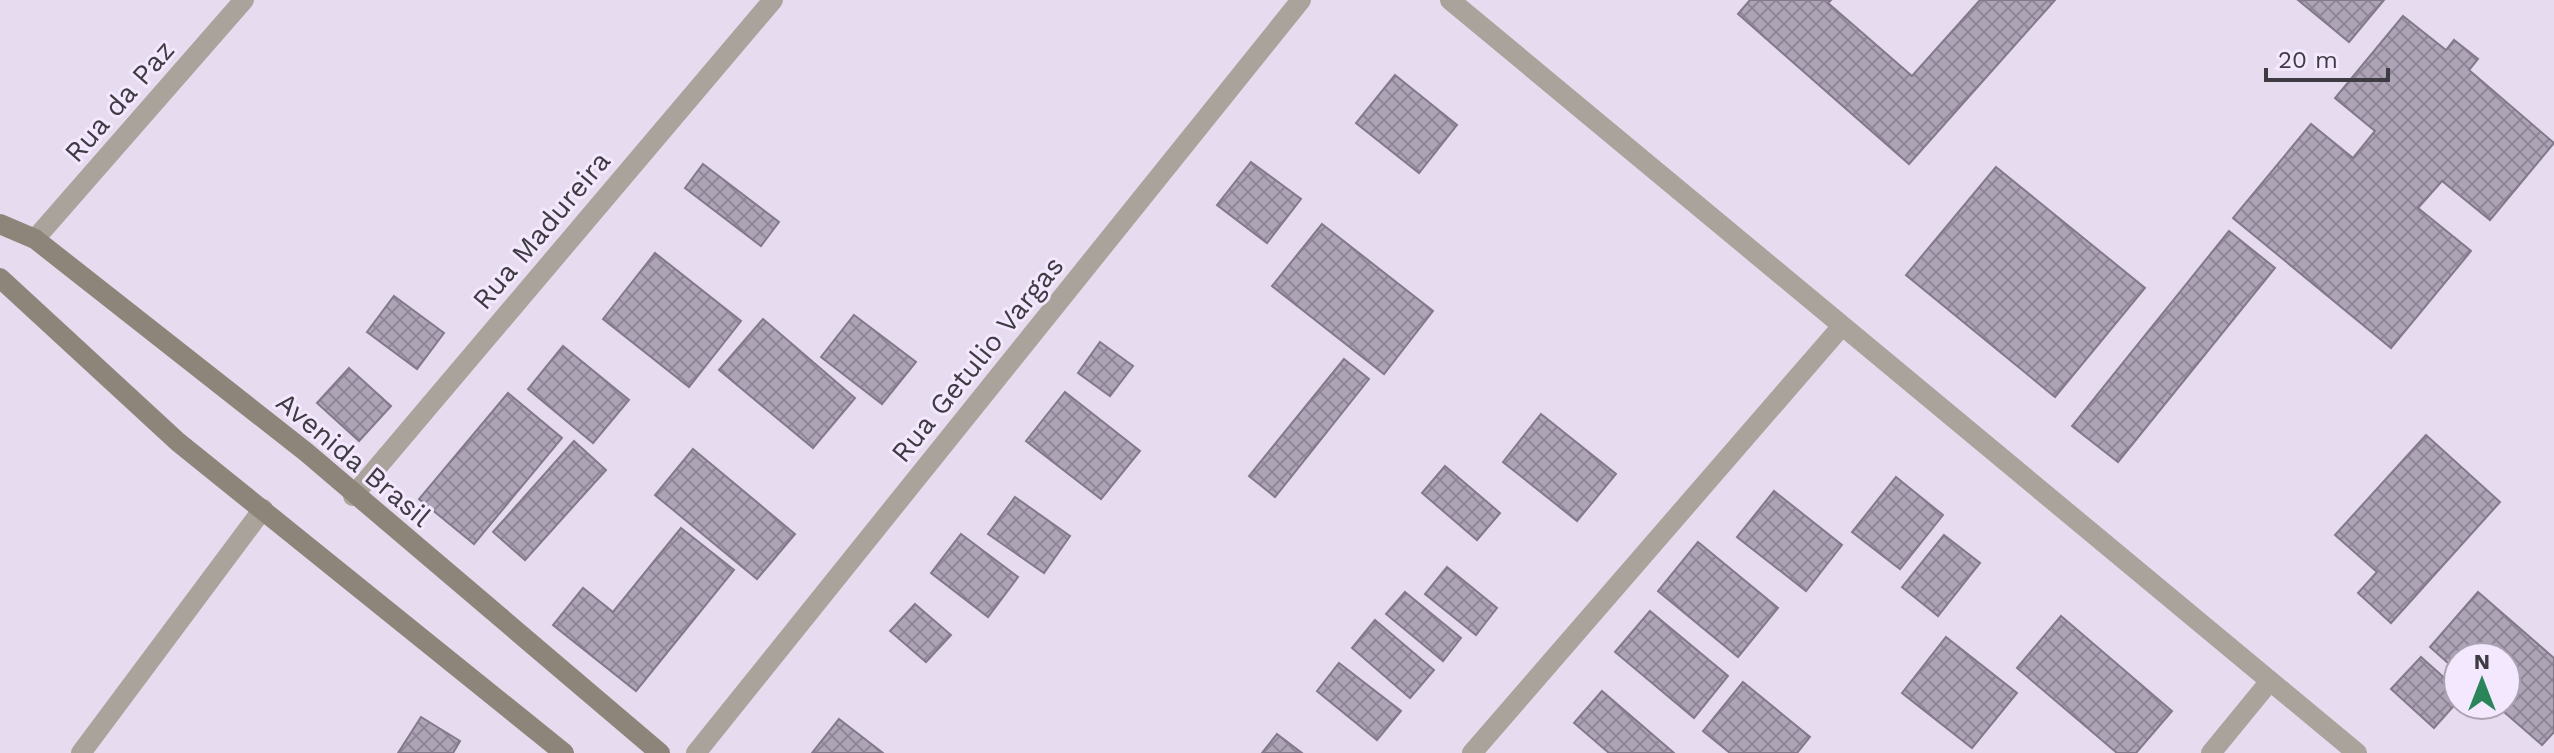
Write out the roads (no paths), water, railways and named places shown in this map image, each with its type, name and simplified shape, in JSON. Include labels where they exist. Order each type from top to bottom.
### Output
[{"type":"street","name":"Rua da Paz","points":[[35,239],[244,0]]},
{"type":"street","name":"Rua Madureira","points":[[353,496],[773,0]]},
{"type":"street","name":"Rua Getulio Vargas","points":[[696,753],[1301,0]]},
{"type":"street","points":[[1450,0],[2357,753]]},
{"type":"street","name":"Avenida Brasil","points":[[0,224],[35,239],[306,452],[353,496],[660,753]]},
{"type":"street","points":[[0,278],[178,442],[564,753]]},
{"type":"street","points":[[1472,753],[1842,326]]},
{"type":"street","points":[[81,753],[263,509]]},
{"type":"street","points":[[2211,753],[2270,681]]}]
